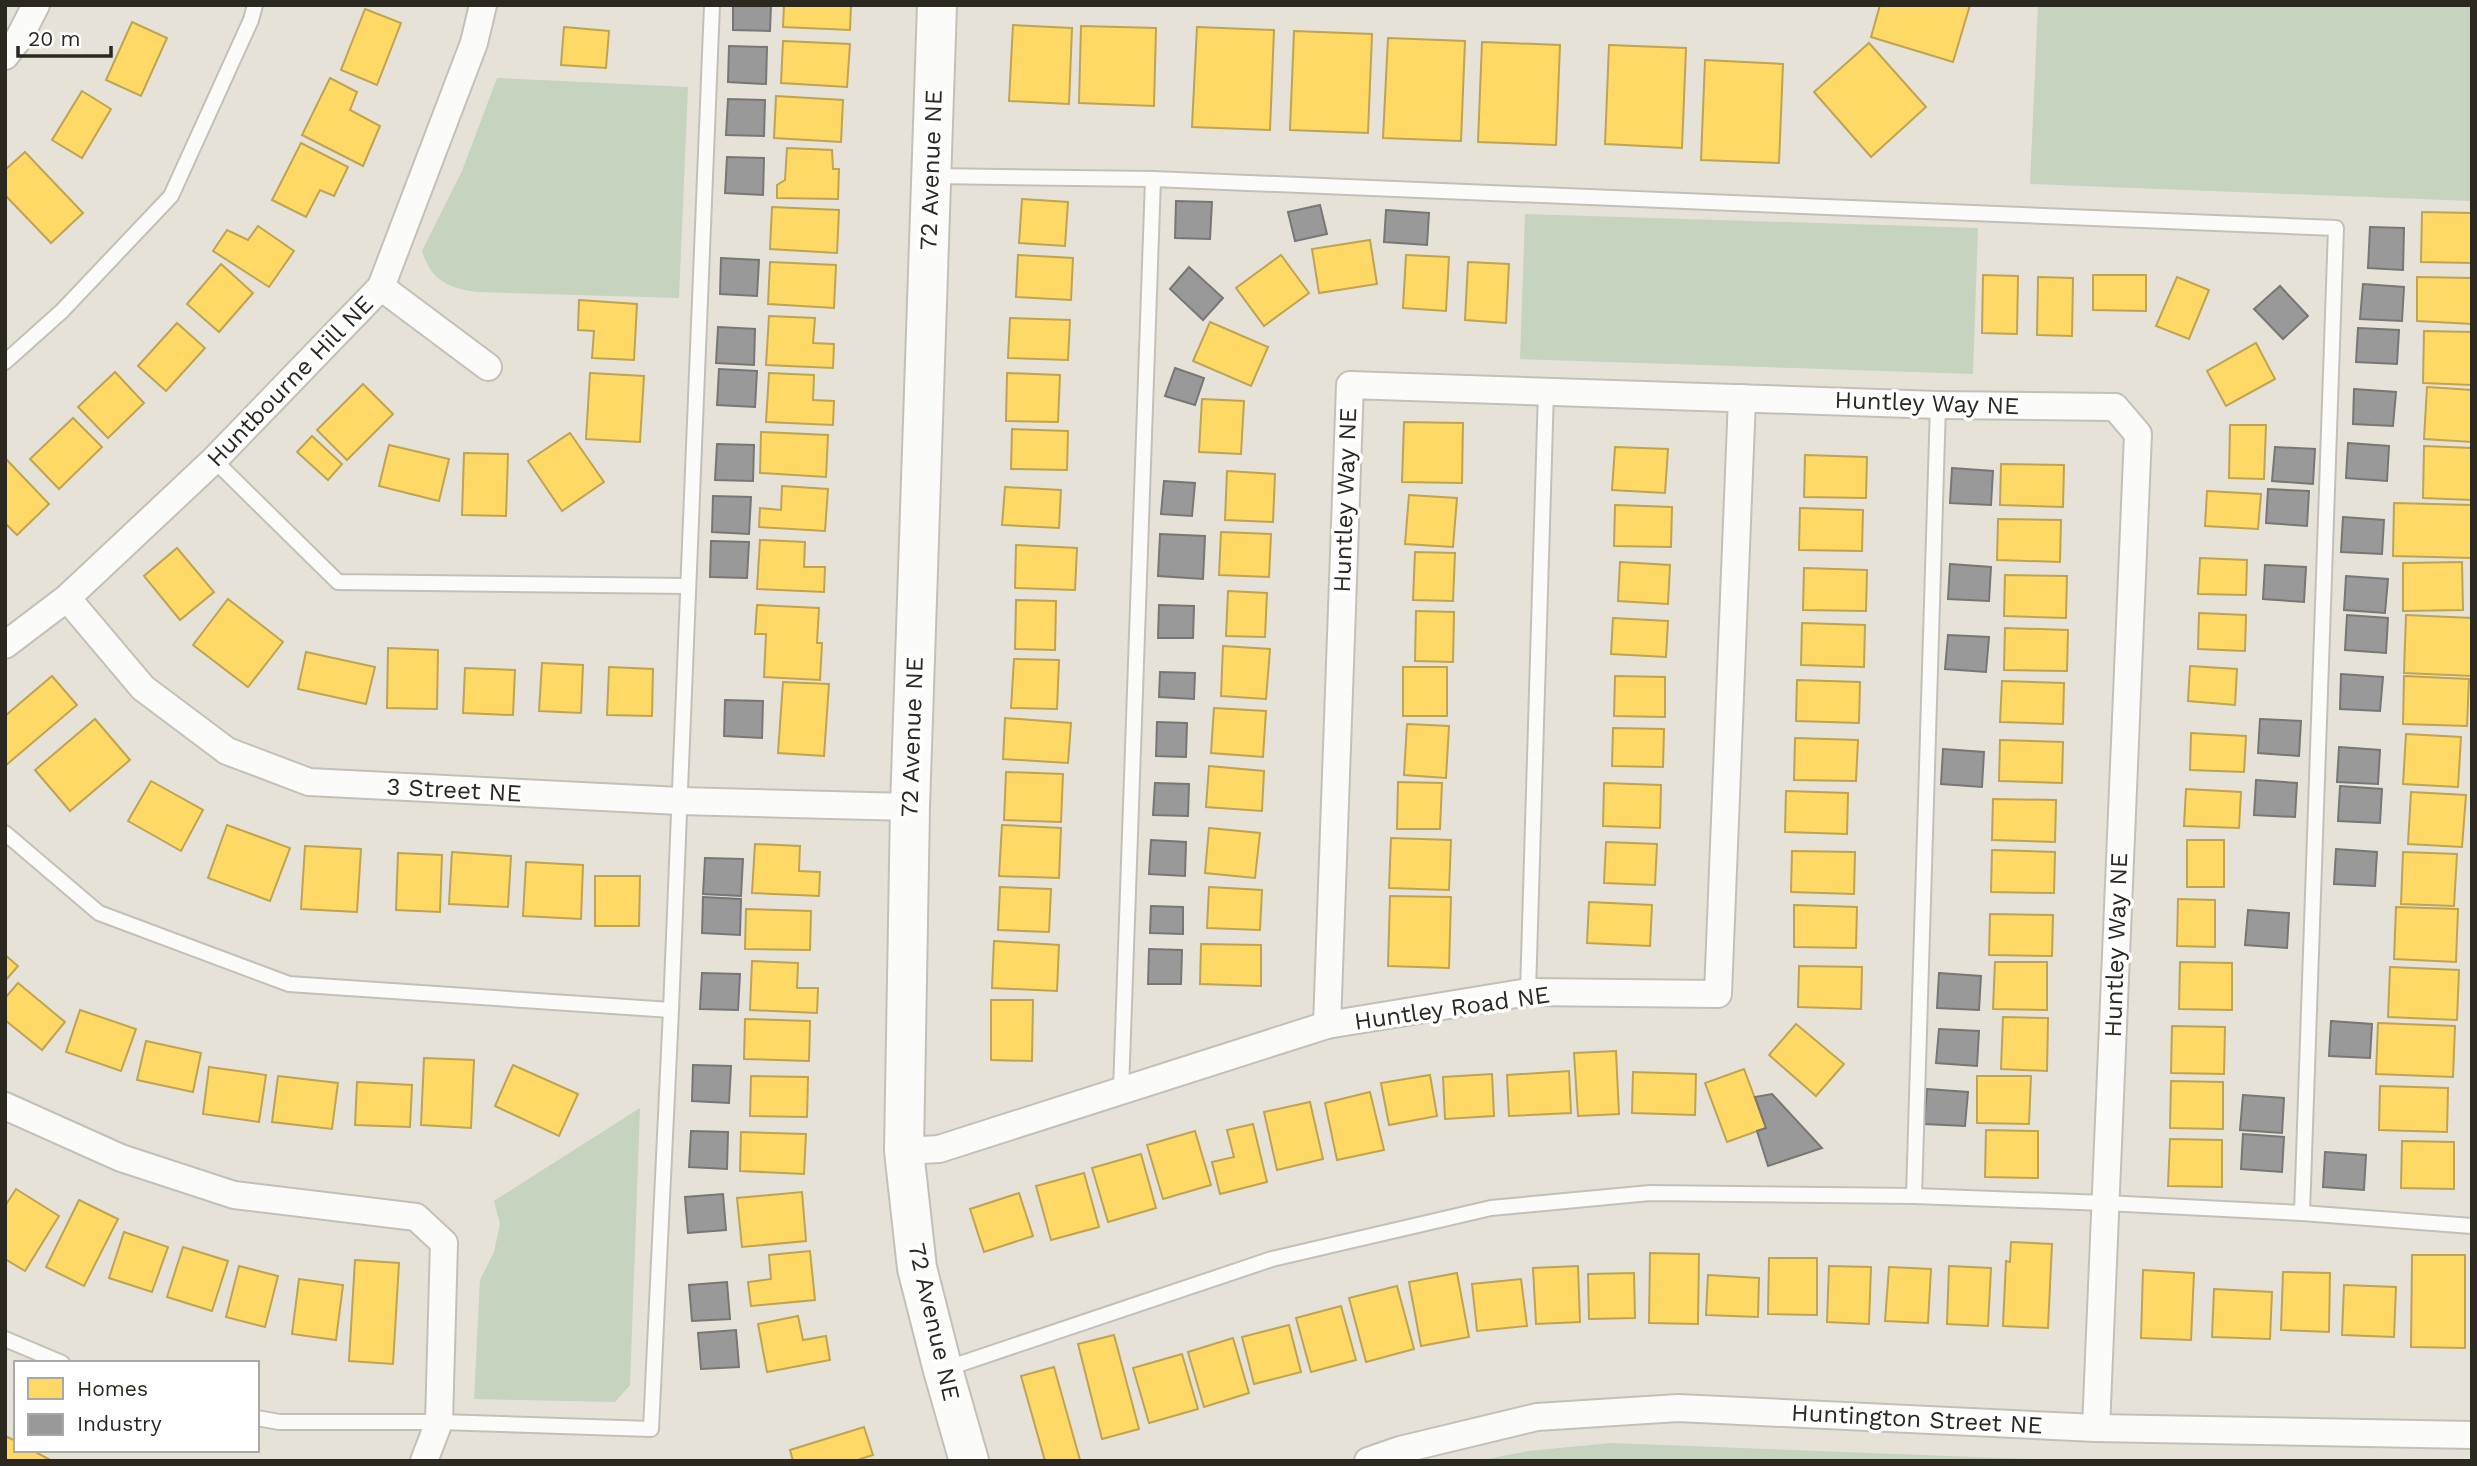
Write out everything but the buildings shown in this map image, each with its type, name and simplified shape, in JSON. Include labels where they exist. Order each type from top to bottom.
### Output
[{"type":"street","points":[[5,56],[19,38],[37,5]]},
{"type":"street","name":"Huntbourne Hill NE","points":[[5,645],[66,598],[214,460],[381,287],[474,43],[483,5]]},
{"type":"street","name":"72 Avenue NE","points":[[937,5],[910,807],[904,1151],[917,1268],[970,1461]]},
{"type":"street","points":[[381,287],[488,367]]},
{"type":"street","name":"Huntley Way NE","points":[[1327,1025],[1350,385],[1938,405],[2115,407],[2138,434],[2095,1427]]},
{"type":"street","name":"Huntley Road NE","points":[[904,1151],[939,1149],[1327,1025],[1528,992],[1718,994],[1742,398]]},
{"type":"street","name":"3 Street NE","points":[[66,598],[143,688],[228,751],[309,782],[680,801],[910,807]]},
{"type":"street","points":[[5,1105],[121,1158],[234,1195],[416,1217],[444,1243],[439,1422],[424,1461]]},
{"type":"street","name":"Huntington Street NE","points":[[1368,1461],[1400,1450],[1537,1417],[1678,1408],[2095,1427],[2472,1435]]},
{"type":"lane","points":[[5,362],[62,311],[171,196],[251,20],[255,5]]},
{"type":"lane","points":[[259,1418],[279,1422],[439,1422],[651,1429],[712,5]]},
{"type":"lane","points":[[931,176],[1153,179],[2336,228],[2302,1213]]},
{"type":"lane","points":[[1121,1090],[1153,179]]},
{"type":"lane","points":[[1528,992],[1546,390]]},
{"type":"lane","points":[[1914,1196],[1938,405]]},
{"type":"lane","points":[[214,460],[338,582],[688,586]]},
{"type":"lane","points":[[5,833],[99,913],[289,984],[671,1010]]},
{"type":"lane","points":[[943,1370],[1272,1259],[1491,1208],[1650,1193],[1914,1196],[2105,1203],[2302,1213],[2472,1226]]},
{"type":"lane","points":[[5,1339],[57,1361]]},
{"type":"green space","points":[[2038,5],[2472,5],[2472,201],[2030,184]]},
{"type":"green space","points":[[497,78],[688,87],[679,298],[478,292],[449,285],[431,270],[422,251],[462,171]]},
{"type":"green space","points":[[1525,214],[1978,228],[1973,374],[1520,359]]},
{"type":"green space","points":[[640,1108],[630,1385],[615,1402],[474,1399],[480,1280],[494,1252],[500,1224],[494,1201]]},
{"type":"green space","points":[[1611,1443],[2076,1461],[1477,1461],[1528,1451]]}]
